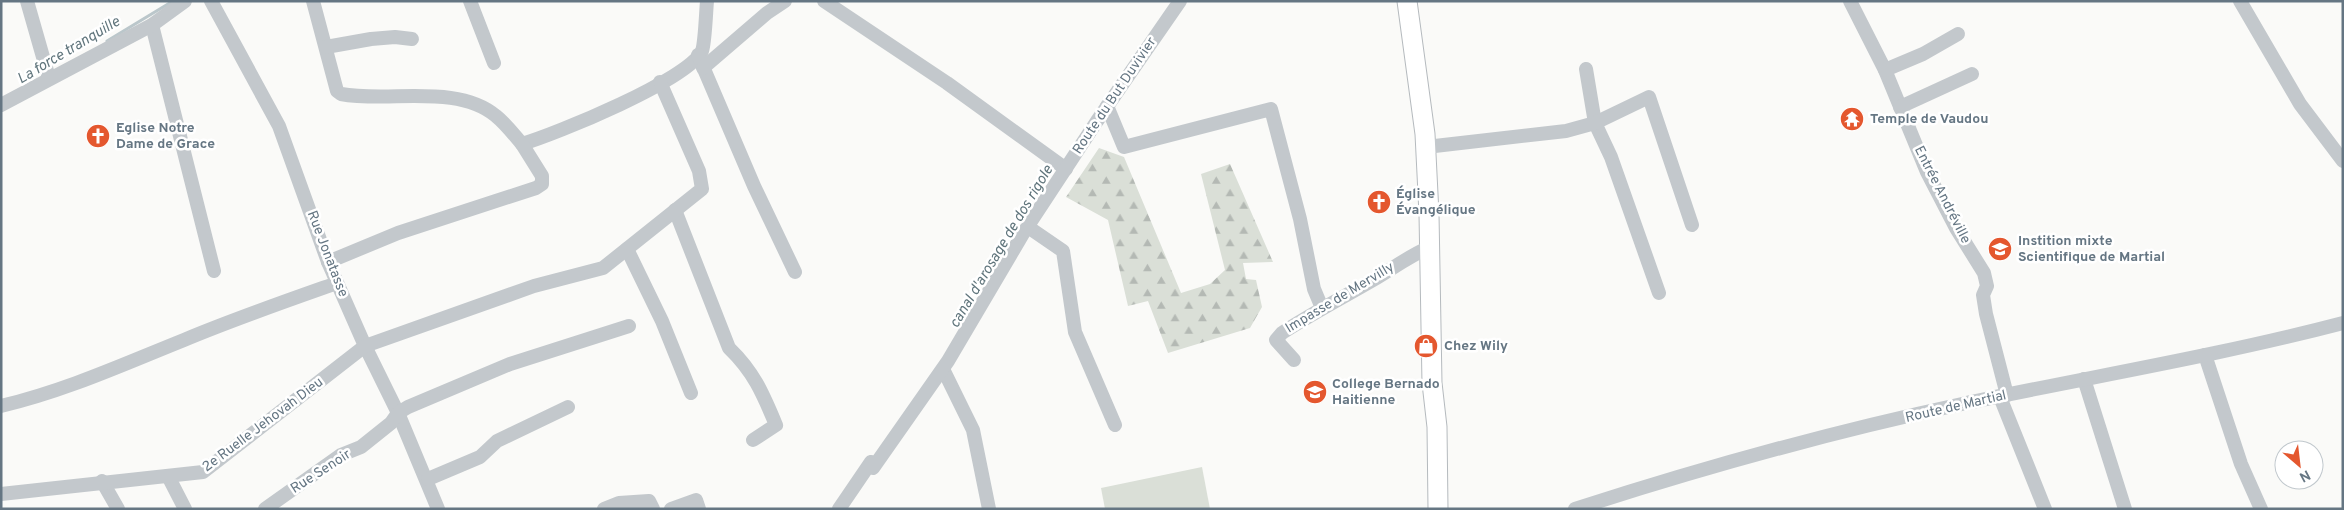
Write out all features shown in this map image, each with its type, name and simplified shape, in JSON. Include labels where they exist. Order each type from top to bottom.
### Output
[{"type":"main road","points":[[1407,1],[1420,88],[1426,147],[1432,383],[1437,427],[1438,509]]},
{"type":"street","points":[[27,1],[49,78]]},
{"type":"street","points":[[1,105],[49,78],[101,54],[152,25],[185,1]]},
{"type":"street","name":"Rue Jonatasse","points":[[211,1],[279,126],[328,262],[364,346],[398,413],[428,479],[438,509]]},
{"type":"street","points":[[313,1],[337,91],[341,94],[460,98],[488,110],[496,116],[522,144],[542,176],[542,184],[536,188],[398,233],[328,262]]},
{"type":"street","points":[[470,1],[494,63]]},
{"type":"street","points":[[707,1],[701,62],[757,194],[795,272]]},
{"type":"street","points":[[522,144],[549,136],[622,104],[685,68],[701,62],[785,1]]},
{"type":"street","points":[[824,1],[947,83],[1066,169]]},
{"type":"street","name":"Route du But Duvivier","points":[[839,509],[871,462],[873,468],[943,369],[1028,228],[1107,106],[1180,1]]},
{"type":"street","name":"Entrée Andréville","points":[[1850,1],[1885,70],[1927,172],[1956,228],[1984,273],[1987,286],[1983,294],[1986,314],[2004,396],[2046,509]]},
{"type":"street","points":[[2240,1],[2300,104],[2343,161]]},
{"type":"street","points":[[152,25],[214,271]]},
{"type":"street","points":[[1885,70],[1924,54],[1958,34]]},
{"type":"street","points":[[326,47],[390,37],[412,39]]},
{"type":"street","points":[[1586,69],[1595,123],[1611,157],[1659,293]]},
{"type":"street","points":[[1900,107],[1972,74]]},
{"type":"street","name":"2e Ruelle Jehovah Dieu","points":[[1,494],[102,482],[195,475],[213,466],[364,346],[534,286],[603,268],[702,189],[699,170],[660,82]]},
{"type":"street","points":[[1426,147],[1566,131],[1595,123],[1649,97],[1692,225]]},
{"type":"street","points":[[1107,106],[1124,148],[1271,110],[1300,219],[1314,289],[1322,308]]},
{"type":"street","points":[[675,210],[729,348],[744,362],[760,386],[776,425],[753,440]]},
{"type":"street","points":[[1028,228],[1063,251],[1075,332],[1115,424]]},
{"type":"street","name":"Impasse de Mervilly","points":[[1294,360],[1276,340],[1282,333],[1374,279],[1389,268],[1430,247]]},
{"type":"street","points":[[627,248],[662,320],[691,393]]},
{"type":"street","points":[[1,406],[94,378],[216,327],[337,283]]},
{"type":"street","name":"Route de Martial","points":[[1574,509],[1658,482],[1796,442],[2084,379],[2272,342],[2343,323]]},
{"type":"street","points":[[398,413],[510,364],[629,326]]},
{"type":"street","points":[[2205,355],[2241,464],[2261,509]]},
{"type":"street","points":[[943,369],[973,430],[988,505]]},
{"type":"street","points":[[2084,379],[2125,509]]},
{"type":"street","points":[[428,479],[480,457],[497,441],[568,407]]},
{"type":"street","name":"Rue Senoir","points":[[265,509],[341,455],[361,447],[392,423],[398,413]]},
{"type":"street","points":[[168,476],[185,509]]},
{"type":"street","points":[[102,482],[118,509]]},
{"type":"street","points":[[670,509],[696,500],[699,509]]},
{"type":"street","points":[[604,509],[619,503],[650,501],[653,509]]},
{"type":"green space","points":[[1099,148],[1124,157],[1181,293],[1210,284],[1225,270],[1201,174],[1230,164],[1273,262],[1243,263],[1246,279],[1256,280],[1262,307],[1250,328],[1168,353],[1148,301],[1128,306],[1108,220],[1066,197]]},
{"type":"green space","points":[[1202,467],[1210,509],[1105,509],[1101,488]]},
{"type":"waterway","name":"La force tranquille","points":[[107,41],[173,1]]},
{"type":"place","name":"Temple de Vaudou","points":[[1852,119]]},
{"type":"place","name":"Eglise Notre Dame de Grace","points":[[98,136]]},
{"type":"place","name":"Église Évangélique","points":[[1379,202]]},
{"type":"place","name":"Instition mixte Scientifique de Martial","points":[[2000,249]]},
{"type":"place","name":"Chez Wily","points":[[1426,346]]},
{"type":"place","name":"College Bernado Haitienne","points":[[1315,392]]},
{"type":"water label","name":"canal d'arosage de dos rigole","points":[[1002,247]]}]
